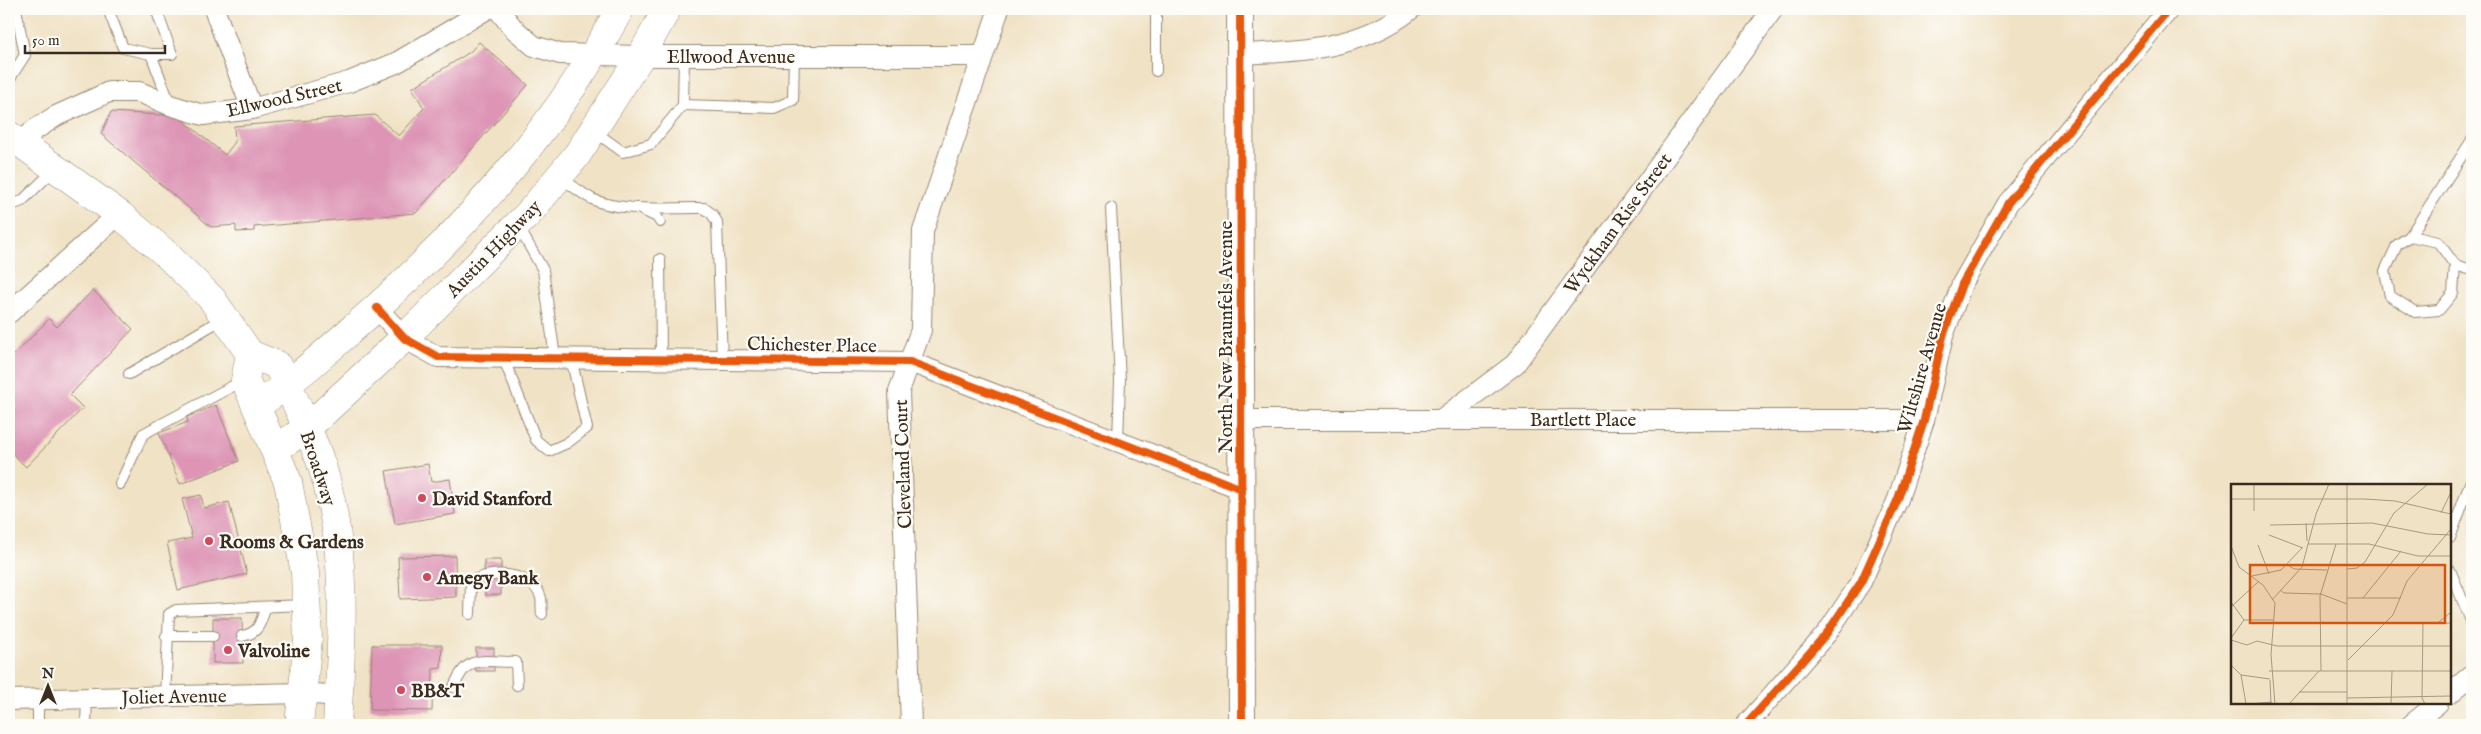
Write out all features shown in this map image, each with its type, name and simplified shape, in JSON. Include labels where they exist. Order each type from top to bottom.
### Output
[{"type":"main road","name":"Austin Highway","points":[[256,406],[288,385],[376,308],[450,239],[532,142],[595,56],[620,9]]},
{"type":"main road","name":"Austin Highway","points":[[275,449],[306,429],[404,338],[518,225],[594,130],[641,56],[667,9]]},
{"type":"main road","name":"Broadway","points":[[15,139],[119,214],[165,253],[212,299],[225,317],[247,367],[256,406],[288,482],[305,573],[308,639],[298,725]]},
{"type":"main road","name":"Broadway","points":[[247,367],[277,365],[288,385],[326,479],[335,520],[341,567],[343,631],[337,725]]},
{"type":"street","points":[[214,9],[252,109]]},
{"type":"street","name":"Ellwood Street","points":[[15,139],[33,131],[56,116],[110,92],[139,92],[170,105],[203,114],[252,109],[349,82],[396,63],[487,9]]},
{"type":"street","name":"Ellwood Avenue","points":[[498,9],[513,28],[534,46],[560,54],[595,56],[982,56]]},
{"type":"street","name":"Cleveland Court","points":[[911,725],[899,391],[921,330],[923,232],[999,9]]},
{"type":"street","name":"North New Braunfels Avenue","points":[[1240,9],[1242,725]]},
{"type":"street","points":[[1240,54],[1287,53],[1365,37],[1398,20],[1411,9]]},
{"type":"street","name":"Wyckham Rise Street","points":[[1442,419],[1515,364],[1773,9]]},
{"type":"street","name":"Wiltshire Avenue","points":[[1746,725],[1827,633],[1861,582],[1898,499],[1924,420],[1941,343],[1962,284],[2008,203],[2169,9]]},
{"type":"street","points":[[9,313],[119,214]]},
{"type":"street","name":"Chichester Place","points":[[376,308],[404,338],[438,357],[910,362],[1242,489]]},
{"type":"street","name":"Bartlett Place","points":[[1241,420],[1924,420]]},
{"type":"street","points":[[2451,692],[2472,675]]},
{"type":"street","name":"Joliet Avenue","points":[[9,700],[303,693],[339,696]]},
{"type":"street","points":[[2411,725],[2437,704]]},
{"type":"lane","points":[[9,80],[24,55],[16,9]]},
{"type":"lane","points":[[108,9],[123,48],[151,54],[172,54],[156,9]]},
{"type":"lane","points":[[1156,9],[1156,71]]},
{"type":"lane","points":[[151,54],[170,105]]},
{"type":"lane","points":[[594,130],[623,152],[651,144],[683,105],[684,56]]},
{"type":"lane","points":[[683,105],[774,108],[793,100],[794,56]]},
{"type":"lane","points":[[2456,265],[2453,294],[2439,310],[2415,312],[2390,296],[2385,270],[2397,245],[2410,236],[2472,140]]},
{"type":"lane","points":[[9,206],[22,201],[56,169]]},
{"type":"lane","points":[[559,176],[592,199],[606,204],[636,207],[704,208],[712,214],[717,222],[722,360]]},
{"type":"lane","points":[[636,207],[657,218],[660,222]]},
{"type":"lane","points":[[1111,208],[1120,380],[1118,442]]},
{"type":"lane","points":[[503,357],[536,440],[548,451],[567,443],[587,428],[563,358],[543,270],[518,225]]},
{"type":"lane","points":[[2410,236],[2438,242],[2456,265],[2472,270]]},
{"type":"lane","points":[[660,259],[661,359]]},
{"type":"lane","points":[[129,374],[225,317]]},
{"type":"lane","points":[[120,484],[143,434],[247,367]]},
{"type":"lane","points":[[2451,535],[2472,478]]},
{"type":"lane","points":[[2451,572],[2472,623]]},
{"type":"lane","points":[[470,614],[471,582],[478,577],[509,575],[530,582],[541,596],[542,614]]},
{"type":"lane","points":[[165,696],[166,636],[169,614],[176,610],[306,605]]},
{"type":"lane","points":[[242,636],[252,634],[258,630],[266,607]]},
{"type":"lane","points":[[166,636],[213,636]]},
{"type":"lane","points":[[454,687],[460,670],[470,662],[516,662],[516,685]]},
{"type":"lane","points":[[86,725],[87,698]]},
{"type":"lane","points":[[38,699],[38,725]]},
{"type":"building","points":[[479,42],[528,85],[416,213],[254,227],[254,231],[236,232],[236,225],[211,227],[101,134],[111,112],[178,116],[225,155],[235,142],[234,126],[375,115],[399,136],[424,108],[412,88],[470,52]]},
{"type":"building","points":[[93,290],[133,329],[70,395],[83,408],[26,467],[9,450],[9,360],[49,319],[57,327]]},
{"type":"building","points":[[216,405],[239,461],[180,484],[159,433],[188,422],[187,417]]},
{"type":"building","name":"David Stanford","points":[[428,464],[431,482],[450,479],[455,514],[395,524],[386,471]]},
{"type":"building","name":"Rooms & Gardens","points":[[201,495],[204,508],[229,502],[247,574],[178,590],[167,543],[192,538],[182,499]]},
{"type":"building","name":"Amegy Bank","points":[[455,556],[456,597],[400,599],[398,557]]},
{"type":"building","points":[[484,560],[501,560],[501,595],[485,595]]},
{"type":"building","name":"Valvoline","points":[[213,618],[242,618],[243,663],[213,663]]},
{"type":"building","name":"BB&T","points":[[372,645],[442,645],[441,668],[433,669],[432,711],[370,710]]},
{"type":"building","points":[[476,648],[494,648],[494,671],[476,671]]},
{"type":"cycle path","points":[[1240,9],[1242,725]]},
{"type":"cycle path","points":[[1746,725],[1827,633],[1861,582],[1898,499],[1924,420],[1943,336],[1962,284],[2008,203],[2169,9]]},
{"type":"cycle path","points":[[377,308],[404,338],[438,357],[910,362],[1242,489]]},
{"type":"place","name":"David Stanford","points":[[422,498]]},
{"type":"place","name":"Rooms & Gardens","points":[[209,541]]},
{"type":"place","name":"Amegy Bank","points":[[427,577]]},
{"type":"place","name":"Valvoline","points":[[228,650]]},
{"type":"place","name":"BB&T","points":[[401,690]]}]
